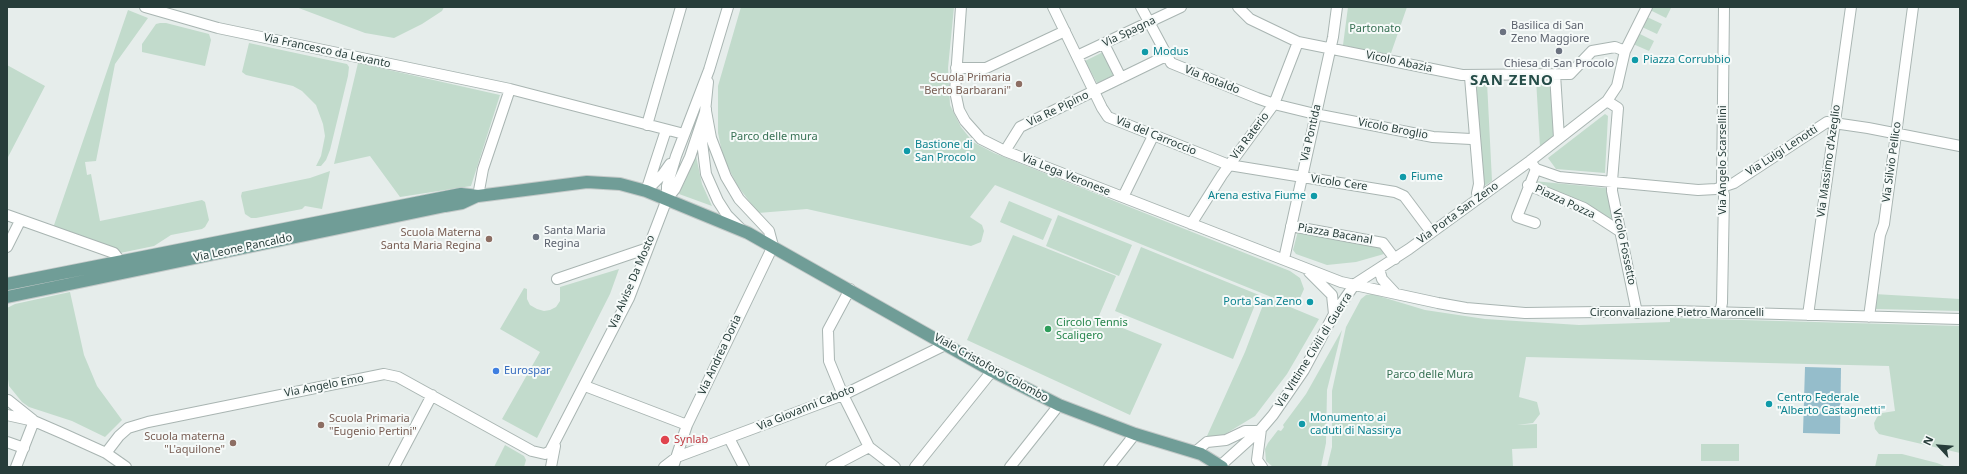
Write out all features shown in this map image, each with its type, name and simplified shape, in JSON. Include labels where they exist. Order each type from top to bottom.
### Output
[{"type":"main road","name":"Via Leone Pancaldo","points":[[7,284],[121,262],[316,221],[461,194],[478,196],[587,182],[620,184],[646,191],[667,199]]},
{"type":"main road","name":"Via Leone Pancaldo","points":[[7,296],[462,203],[478,196]]},
{"type":"main road","name":"Viale Cristoforo Colombo","points":[[667,199],[741,229],[850,289],[992,371],[1059,405],[1135,434],[1195,452],[1207,457],[1221,467]]},
{"type":"street","name":"Via Francesco da Levanto","points":[[145,7],[218,28],[510,89],[684,134]]},
{"type":"street","points":[[647,125],[681,7]]},
{"type":"street","name":"Viale Cristoforo Colombo","points":[[667,199],[667,186],[676,156],[709,70],[728,7]]},
{"type":"street","name":"Via Lega Veronese","points":[[961,7],[955,91],[959,110],[965,121],[981,139],[1005,151],[1284,259]]},
{"type":"street","name":"Via del Carroccio","points":[[1053,7],[1108,117],[1228,165]]},
{"type":"street","name":"Via Rotaldo","points":[[1141,7],[1171,63],[1274,104],[1315,114]]},
{"type":"street","name":"Via Spagna","points":[[1077,56],[1181,7]]},
{"type":"street","name":"Vicolo Abazia","points":[[1238,7],[1250,19],[1298,42],[1468,75],[1570,74],[1592,51],[1615,48],[1625,52]]},
{"type":"street","name":"Via Pontida","points":[[1284,259],[1330,47],[1337,7]]},
{"type":"street","points":[[1559,138],[1607,101],[1617,86],[1625,52],[1647,7]]},
{"type":"street","name":"Via Angelo Scarsellini","points":[[1720,312],[1722,303],[1724,195],[1722,187],[1724,7]]},
{"type":"street","name":"Via Massimo d'Azeglio","points":[[1808,315],[1851,7]]},
{"type":"street","name":"Via Silvio Pellico","points":[[1869,317],[1913,7]]},
{"type":"street","points":[[956,68],[986,68],[1065,31]]},
{"type":"street","name":"Via Raterio","points":[[1191,224],[1228,165],[1274,104],[1298,42]]},
{"type":"street","points":[[1104,44],[1121,78]]},
{"type":"street","name":"Via Re Pipino","points":[[1005,151],[1020,127],[1166,56]]},
{"type":"street","name":"Viale Cristoforo Colombo","points":[[709,70],[702,142],[706,174],[718,201],[727,215],[741,229]]},
{"type":"street","points":[[1553,74],[1559,138]]},
{"type":"street","points":[[1468,75],[1470,77],[1479,184],[1477,193]]},
{"type":"street","points":[[478,196],[483,169],[510,89]]},
{"type":"street","points":[[1607,101],[1618,108],[1612,181]]},
{"type":"street","name":"Viale Cristoforo Colombo","points":[[667,199],[675,188],[690,157],[706,109]]},
{"type":"street","name":"Viale Cristoforo Colombo","points":[[706,109],[712,138],[726,176],[739,199],[769,231],[773,246]]},
{"type":"street","name":"Vicolo Broglio","points":[[1315,114],[1433,137],[1471,139]]},
{"type":"street","name":"Via Luigi Lenotti","points":[[1612,181],[1698,190],[1722,187],[1734,183],[1828,122],[1835,122]]},
{"type":"street","points":[[1835,122],[1960,146]]},
{"type":"street","points":[[646,191],[666,130]]},
{"type":"street","points":[[1123,197],[1153,136]]},
{"type":"street","name":"Via Porta San Zeno","points":[[1355,284],[1395,259],[1431,232],[1533,165],[1559,138]]},
{"type":"street","name":"Viale Cristoforo Colombo","points":[[646,191],[664,174],[676,156]]},
{"type":"street","name":"Vicolo Cere","points":[[1228,165],[1395,192],[1404,196],[1410,202],[1431,232]]},
{"type":"street","name":"Piazza Pozza","points":[[1535,223],[1517,217],[1533,165],[1558,177],[1612,181]]},
{"type":"street","name":"Vicolo Fossetto","points":[[1612,181],[1637,313]]},
{"type":"street","name":"Piazza Pozza","points":[[1528,185],[1584,208],[1621,232]]},
{"type":"street","name":"Via Alvise Da Mosto","points":[[551,467],[555,444],[629,298],[667,199]]},
{"type":"street","points":[[7,215],[20,221],[114,253],[121,262]]},
{"type":"street","points":[[7,247],[20,221]]},
{"type":"street","name":"Piazza Bacanal","points":[[1291,226],[1383,243],[1395,259]]},
{"type":"street","name":"Via Andrea Doria","points":[[675,462],[688,425],[773,246]]},
{"type":"street","points":[[557,279],[648,248]]},
{"type":"street","points":[[1286,248],[1294,263]]},
{"type":"street","points":[[1284,259],[1341,282],[1355,284]]},
{"type":"street","points":[[1305,268],[1332,295],[1334,314]]},
{"type":"street","points":[[1379,269],[1382,279],[1395,294]]},
{"type":"street","name":"Circonvallazione Pietro Maroncelli","points":[[1355,284],[1438,303],[1525,313],[1720,312],[1960,319]]},
{"type":"street","name":"Via Vittime Civili di Guerra","points":[[1221,467],[1260,430],[1281,404],[1304,370],[1334,314],[1355,284]]},
{"type":"street","points":[[850,289],[828,330],[829,361],[843,395],[868,447],[895,467]]},
{"type":"street","name":"Via Giovanni Caboto","points":[[664,467],[729,438],[843,395],[947,344]]},
{"type":"street","points":[[915,467],[992,371]]},
{"type":"street","name":"Via Angelo Emo","points":[[106,454],[119,436],[128,428],[148,422],[384,374],[398,377],[537,453],[545,454],[550,452],[555,444]]},
{"type":"street","points":[[584,386],[688,425]]},
{"type":"street","points":[[394,467],[432,395]]},
{"type":"street","points":[[7,400],[34,421]]},
{"type":"street","points":[[1010,467],[1059,405]]},
{"type":"street","points":[[7,415],[34,421],[106,454],[126,467]]},
{"type":"street","points":[[16,467],[34,421]]},
{"type":"street","points":[[1195,452],[1207,442],[1226,440],[1245,431],[1260,430],[1257,460],[1262,467]]},
{"type":"street","points":[[1109,467],[1135,434]]},
{"type":"street","points":[[729,438],[744,467]]},
{"type":"street","points":[[7,442],[24,448]]},
{"type":"street","points":[[831,467],[868,447]]},
{"type":"green space","points":[[296,7],[444,7],[442,11],[422,24],[394,38],[365,33]]},
{"type":"green space","name":"Parco delle mura","points":[[741,7],[954,7],[948,68],[950,105],[961,127],[973,142],[994,153],[1290,271],[1300,278],[1304,289],[1296,307],[995,185],[970,217],[982,225],[984,231],[981,242],[971,246],[807,209],[758,213],[737,185],[723,157],[718,133],[718,86]]},
{"type":"green space","name":"Partonato","points":[[1348,7],[1407,7],[1390,56],[1343,45]]},
{"type":"green space","points":[[1652,7],[1671,8],[1666,18],[1650,10]]},
{"type":"green space","points":[[128,10],[148,18],[115,64],[96,161],[85,162],[87,175],[91,174],[100,221],[202,200],[205,202],[209,220],[202,229],[171,235],[154,246],[120,253],[52,231]]},
{"type":"green space","points":[[1647,17],[1662,24],[1657,34],[1642,27]]},
{"type":"green space","points":[[166,23],[209,34],[211,40],[205,66],[142,52],[142,44],[156,24]]},
{"type":"green space","points":[[1638,33],[1654,41],[1649,51],[1633,44]]},
{"type":"green space","points":[[249,43],[347,64],[349,67],[330,150],[326,160],[321,166],[316,166],[321,156],[325,136],[323,124],[316,105],[302,91],[293,86],[246,75],[242,72]]},
{"type":"green space","points":[[1103,52],[1114,75],[1097,83],[1085,61]]},
{"type":"green space","points":[[358,63],[500,95],[471,186],[400,197],[370,156],[334,164]]},
{"type":"green space","points":[[7,65],[45,86],[7,159]]},
{"type":"green space","points":[[1551,78],[1556,135],[1540,147],[1536,79]]},
{"type":"green space","points":[[1471,82],[1487,82],[1492,181],[1480,189]]},
{"type":"green space","points":[[1605,114],[1608,116],[1605,173],[1556,169],[1548,158]]},
{"type":"green space","points":[[696,156],[702,184],[712,206],[679,194]]},
{"type":"green space","points":[[330,171],[322,209],[305,206],[302,209],[256,218],[251,218],[245,214],[241,196],[242,192],[310,178]]},
{"type":"green space","points":[[1534,181],[1606,188],[1613,219],[1611,222],[1533,184]]},
{"type":"green space","points":[[1009,201],[1052,219],[1043,240],[1000,222]]},
{"type":"green space","points":[[1058,215],[1132,245],[1119,276],[1046,246]]},
{"type":"green space","points":[[1298,231],[1380,247],[1384,254],[1356,262],[1327,265],[1296,254],[1293,250]]},
{"type":"green space","name":"Circolo Tennis Scaligero","points":[[1013,235],[1116,276],[1098,318],[1162,344],[1130,415],[967,340]]},
{"type":"green space","points":[[1141,247],[1259,295],[1233,359],[1115,311]]},
{"type":"green space","points":[[619,269],[610,294],[537,438],[502,419],[540,352],[500,329],[524,288],[527,289],[527,299],[530,305],[544,311],[550,310],[556,307],[560,301],[560,287]]},
{"type":"green space","points":[[70,292],[84,355],[97,386],[122,420],[105,437],[72,421],[29,407],[22,402],[9,386],[7,372],[7,308],[15,304]]},
{"type":"green space","name":"Parco delle Mura","points":[[1372,294],[1425,310],[1485,319],[1579,325],[1670,322],[1670,318],[1960,326],[1960,453],[1879,434],[1875,429],[1874,423],[1877,417],[1882,413],[1895,411],[1889,366],[1526,357],[1519,397],[1537,402],[1540,414],[1533,423],[1517,425],[1537,424],[1537,448],[1512,449],[1513,467],[1327,467],[1332,447],[1332,391],[1346,327],[1361,299],[1366,295]]},
{"type":"green space","points":[[1874,294],[1960,299],[1960,311],[1875,309]]},
{"type":"green space","points":[[1266,297],[1319,319],[1287,374],[1255,416],[1222,436],[1207,436],[1245,352]]},
{"type":"green space","points":[[1342,330],[1327,390],[1326,443],[1321,467],[1273,467],[1266,461],[1265,449],[1268,443],[1278,430],[1281,431],[1284,427],[1283,425],[1306,394]]},
{"type":"green space","points":[[1701,444],[1739,444],[1739,461],[1701,461]]},
{"type":"green space","points":[[505,445],[524,456],[526,460],[524,467],[494,467]]},
{"type":"green space","points":[[1878,454],[1902,454],[1947,467],[1875,467]]},
{"type":"water","points":[[1805,367],[1841,368],[1840,434],[1803,433]]},
{"type":"place","name":"Basilica di San Zeno Maggiore","points":[[1503,32]]},
{"type":"place","name":"Chiesa di San Procolo","points":[[1559,51]]},
{"type":"place","name":"Modus","points":[[1145,52]]},
{"type":"place","name":"Piazza Corrubbio","points":[[1635,60]]},
{"type":"place","name":"Scuola Primaria \"Berto Barbarani\"","points":[[1019,84]]},
{"type":"place","name":"Bastione di San Procolo","points":[[907,151]]},
{"type":"place","name":"Fiume","points":[[1403,177]]},
{"type":"place","name":"Arena estiva Fiume","points":[[1314,196]]},
{"type":"place","name":"Santa Maria Regina","points":[[536,237]]},
{"type":"place","name":"Scuola Materna Santa Maria Regina","points":[[489,239]]},
{"type":"place","name":"Porta San Zeno","points":[[1310,302]]},
{"type":"place","name":"Circolo Tennis Scaligero","points":[[1048,329]]},
{"type":"place","name":"Eurospar","points":[[496,371]]},
{"type":"place","name":"Centro Federale \"Alberto Castagnetti\"","points":[[1769,404]]},
{"type":"place","name":"Monumento ai caduti di Nassirya","points":[[1302,424]]},
{"type":"place","name":"Scuola Primaria \"Eugenio Pertini\"","points":[[321,425]]},
{"type":"place","name":"Synlab","points":[[665,440]]},
{"type":"place","name":"Scuola materna \"L'aquilone\"","points":[[233,443]]},
{"type":"district","name":"SAN ZENO","points":[[1512,81]]}]
